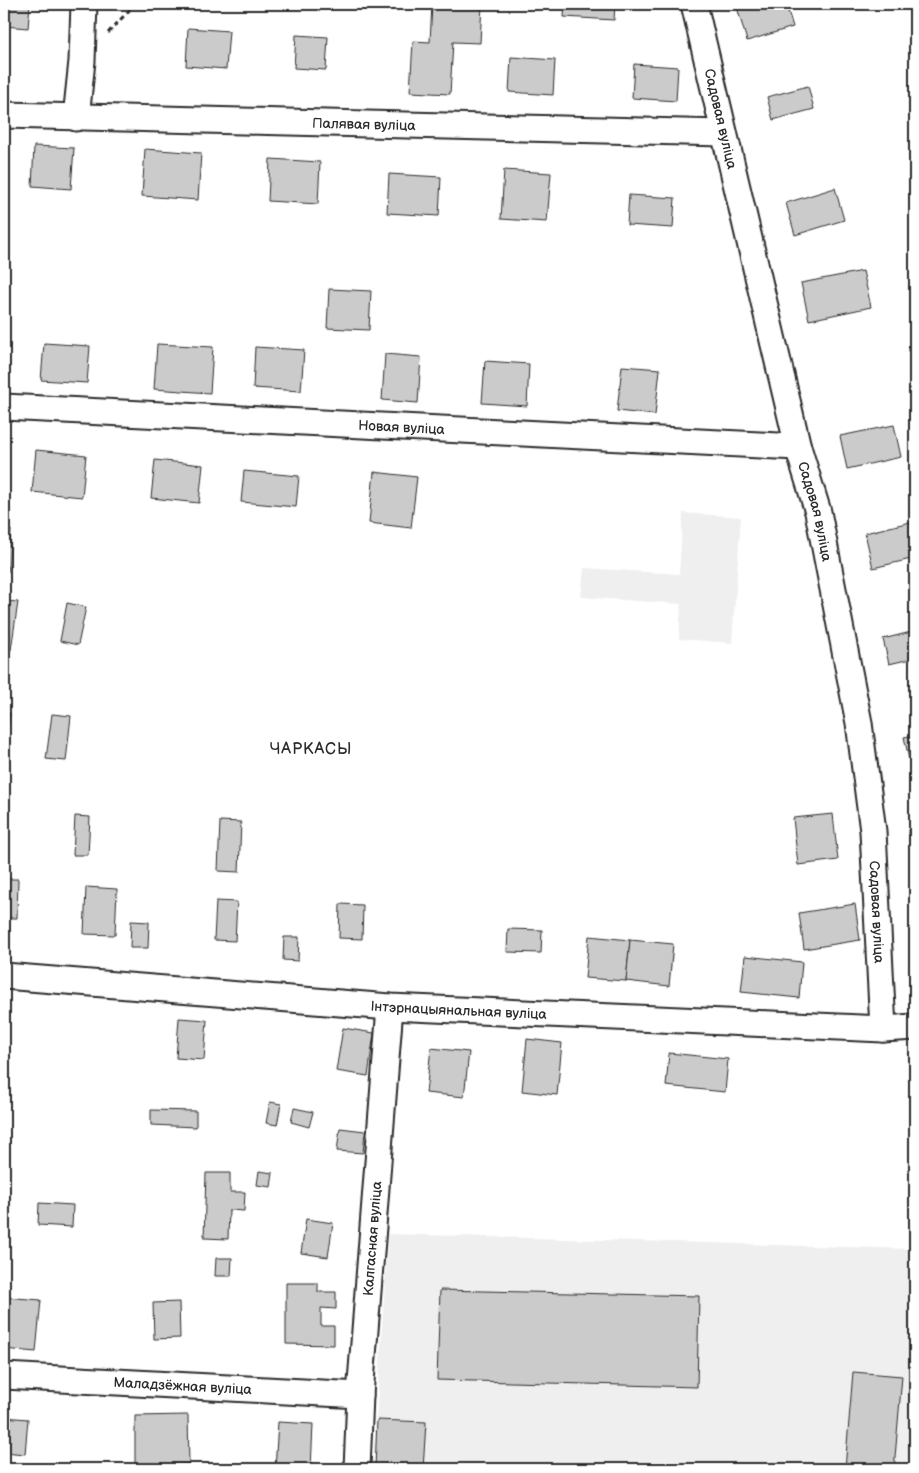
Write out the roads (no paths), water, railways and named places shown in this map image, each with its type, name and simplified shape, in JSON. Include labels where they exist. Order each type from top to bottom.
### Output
[{"type":"street","points":[[76,118],[82,62],[84,4]]},
{"type":"street","name":"Садовая вуліца","points":[[694,4],[798,447],[818,512],[859,723],[873,831],[883,1029]]},
{"type":"street","name":"Палявая вуліца","points":[[4,115],[724,133]]},
{"type":"street","name":"Новая вуліца","points":[[4,407],[798,447]]},
{"type":"street","name":"Інтэрнацыянальная вуліца","points":[[4,976],[390,1007],[883,1029],[915,1027]]},
{"type":"street","name":"Калгасная вуліца","points":[[357,1469],[360,1395],[390,1007]]},
{"type":"street","name":"Маладзёжная вуліца","points":[[4,1376],[360,1395]]},
{"type":"district","name":"ЧАРКАСЫ","points":[[311,748]]}]
